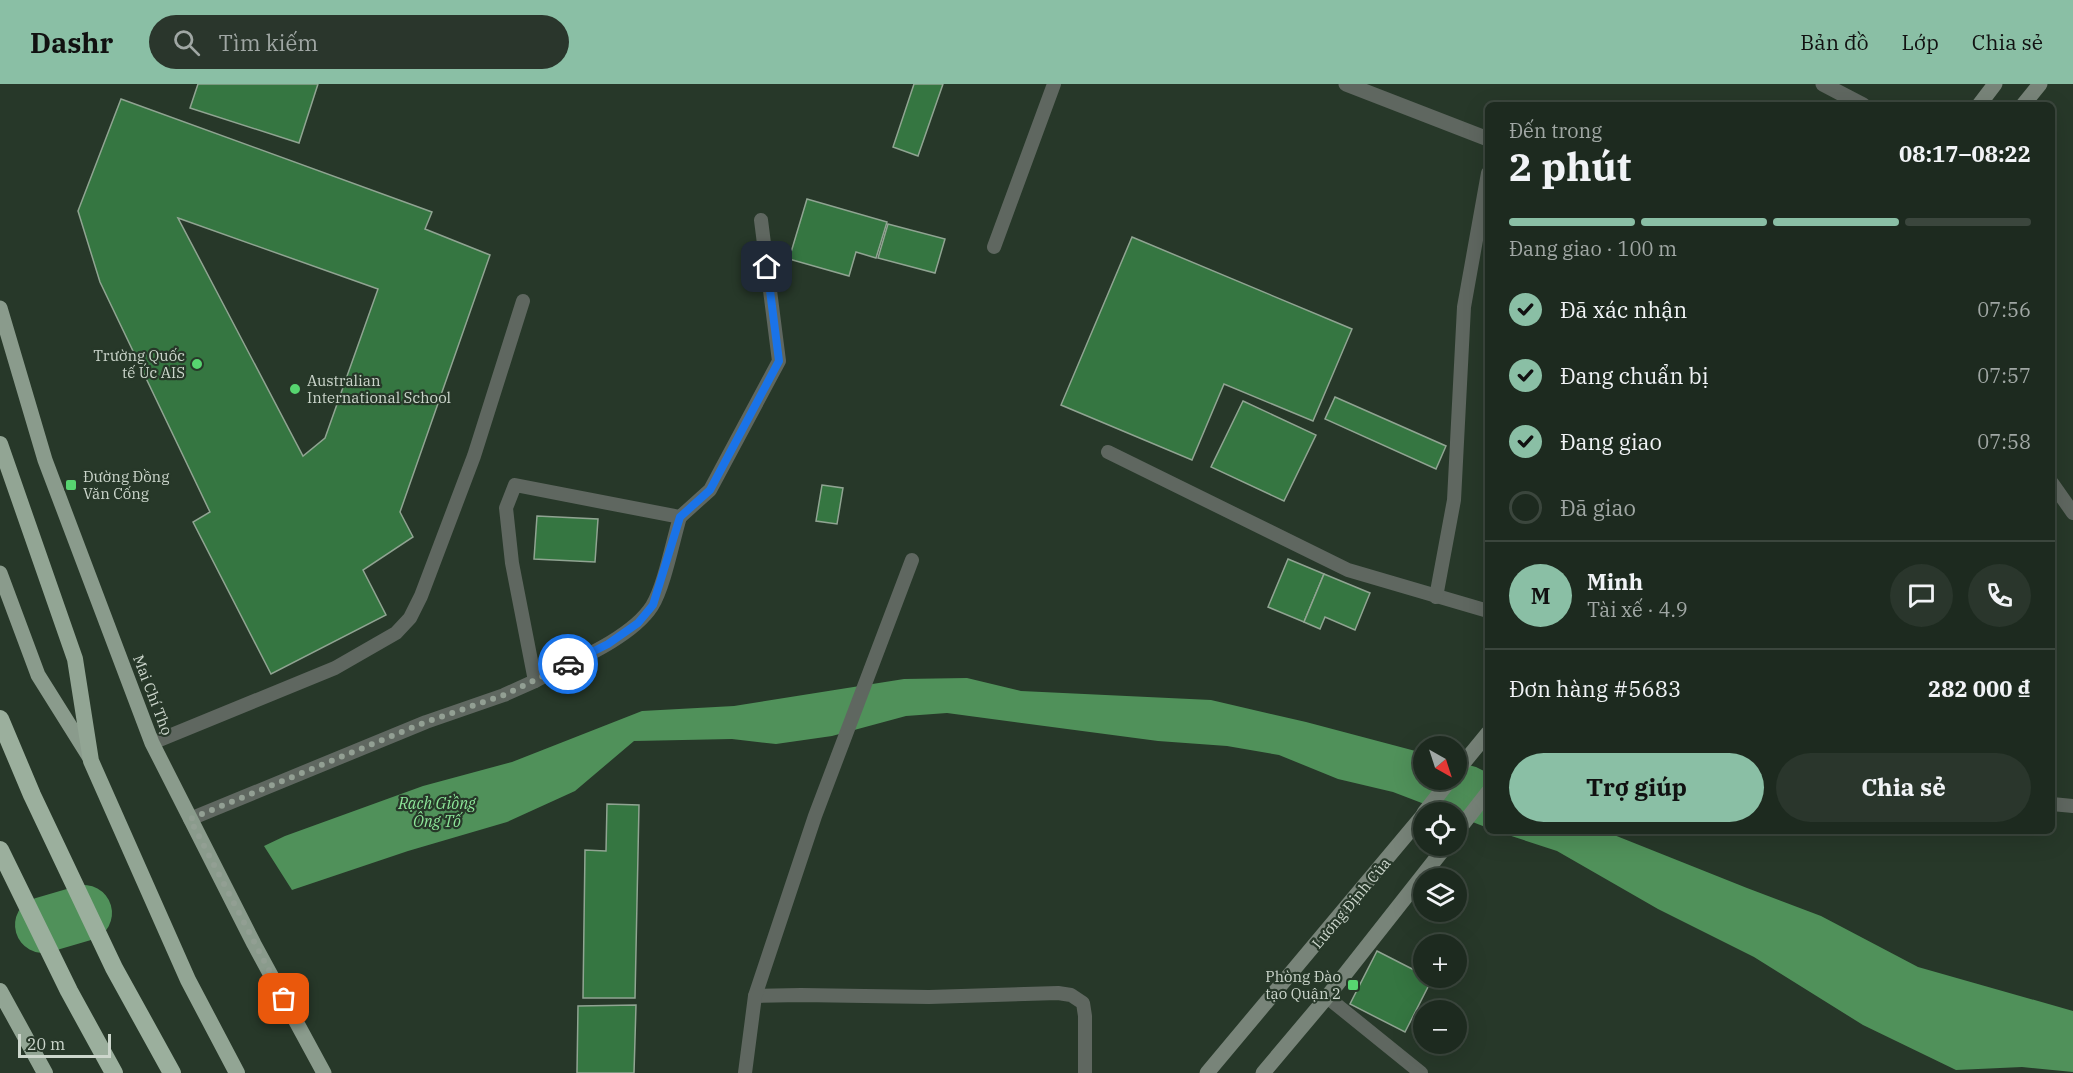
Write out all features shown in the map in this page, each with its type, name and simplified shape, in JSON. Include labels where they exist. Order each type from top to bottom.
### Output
[{"type":"highway","points":[[0,444],[75,659],[91,761],[188,980],[237,1073]]},
{"type":"highway","points":[[0,719],[32,795],[114,968],[172,1073]]},
{"type":"highway","points":[[0,850],[69,991],[114,1073]]},
{"type":"highway","points":[[0,991],[45,1073]]},
{"type":"main road","points":[[1981,102],[1995,84]]},
{"type":"main road","points":[[2025,102],[2040,84]]},
{"type":"main road","name":"Mai Chí Thọ","points":[[0,308],[45,460],[152,743],[254,944],[324,1073]]},
{"type":"main road","points":[[0,573],[38,675],[91,761]]},
{"type":"main road","points":[[1467,759],[1485,737]]},
{"type":"main road","name":"Lương Định Của","points":[[1433,802],[1442,790]]},
{"type":"main road","points":[[1467,819],[1485,796]]},
{"type":"main road","name":"Lương Định Của","points":[[1207,1073],[1413,828]]},
{"type":"main road","points":[[1263,1073],[1327,997],[1438,856]]},
{"type":"street","points":[[1346,84],[1485,139]]},
{"type":"street","points":[[1823,84],[1857,102]]},
{"type":"lane","points":[[994,247],[1054,84]]},
{"type":"lane","points":[[1436,597],[1454,500],[1464,307],[1485,190]]},
{"type":"lane","points":[[190,819],[426,722],[504,695],[608,644],[638,623],[653,605],[680,517],[710,490],[779,361],[761,220]]},
{"type":"lane","points":[[152,743],[335,668],[396,633],[410,618],[421,596],[474,456],[523,301]]},
{"type":"lane","points":[[1108,452],[1348,570],[1485,610]]},
{"type":"lane","points":[[535,681],[512,563],[506,508],[515,485],[680,517]]},
{"type":"lane","points":[[2055,487],[2073,513]]},
{"type":"lane","points":[[745,1073],[755,996],[815,816],[912,560]]},
{"type":"lane","points":[[2055,804],[2073,806]]},
{"type":"lane","points":[[755,996],[929,998],[1071,994],[1083,1003],[1085,1073]]},
{"type":"lane","points":[[1327,997],[1421,1073]]},
{"type":"water","name":"Rạch Giồng Ông Tố","points":[[967,678],[1021,691],[1211,700],[1413,750],[1413,790],[1467,790],[1467,765],[1476,767],[1485,772],[1485,827],[1467,820],[1467,802],[1419,802],[1393,792],[1338,779],[1279,755],[1227,746],[1158,741],[947,713],[906,716],[832,736],[776,744],[732,739],[634,741],[575,791],[507,822],[408,851],[292,890],[264,846],[285,836],[423,786],[512,762],[642,711],[734,706],[904,679]]},
{"type":"water","points":[[1505,834],[1612,834],[1821,916],[1918,967],[2073,1011],[2073,1072],[2022,1067],[1956,1070],[1863,1025],[1754,957],[1658,909],[1557,851]]},
{"type":"building","points":[[198,84],[318,84],[299,143],[190,108]]},
{"type":"building","points":[[914,84],[943,84],[918,156],[893,147]]},
{"type":"building","name":"Trường Quốc tế Úc AIS","points":[[121,99],[432,212],[425,229],[490,255],[400,512],[413,537],[363,570],[386,615],[271,674],[193,522],[210,512],[100,282],[78,211]],"holes":[[[178,218],[378,289],[325,438],[303,456]]]},
{"type":"building","points":[[807,199],[887,222],[876,258],[856,252],[849,276],[789,259]]},
{"type":"building","points":[[888,224],[945,239],[935,273],[878,258]]},
{"type":"building","points":[[1132,237],[1352,329],[1313,421],[1224,384],[1192,460],[1061,405]]},
{"type":"building","points":[[1335,397],[1446,446],[1436,469],[1325,419]]},
{"type":"building","points":[[1243,401],[1316,435],[1284,501],[1211,467]]},
{"type":"building","points":[[822,485],[843,488],[837,524],[816,521]]},
{"type":"building","points":[[537,516],[598,519],[595,562],[534,559]]},
{"type":"building","points":[[1288,559],[1324,574],[1304,622],[1268,607]]},
{"type":"building","points":[[1324,574],[1370,593],[1355,630],[1325,617],[1320,629],[1304,622]]},
{"type":"building","points":[[607,804],[639,805],[635,998],[583,998],[585,850],[606,851]]},
{"type":"building","points":[[1377,951],[1413,969],[1413,988],[1427,988],[1421,1000],[1413,1000],[1413,1016],[1405,1032],[1350,1004]]},
{"type":"building","points":[[636,1005],[634,1073],[577,1073],[578,1006]]},
{"type":"waterway","points":[[43,925],[84,913]]},
{"type":"way so far","points":[[284,999],[190,819],[426,722],[504,695],[568,664]]},
{"type":"place","name":"Trường Quốc tế Úc AIS","points":[[197,364]]},
{"type":"place","name":"Australian International School","points":[[295,389]]},
{"type":"place","name":"Đường Đồng Văn Cống","points":[[71,485]]},
{"type":"place","name":"Phòng Đào tạo Quận 2","points":[[1353,985]]},
{"type":"route","points":[[568,664],[608,644],[638,623],[653,605],[680,517],[710,490],[779,361],[767,267]]}]
